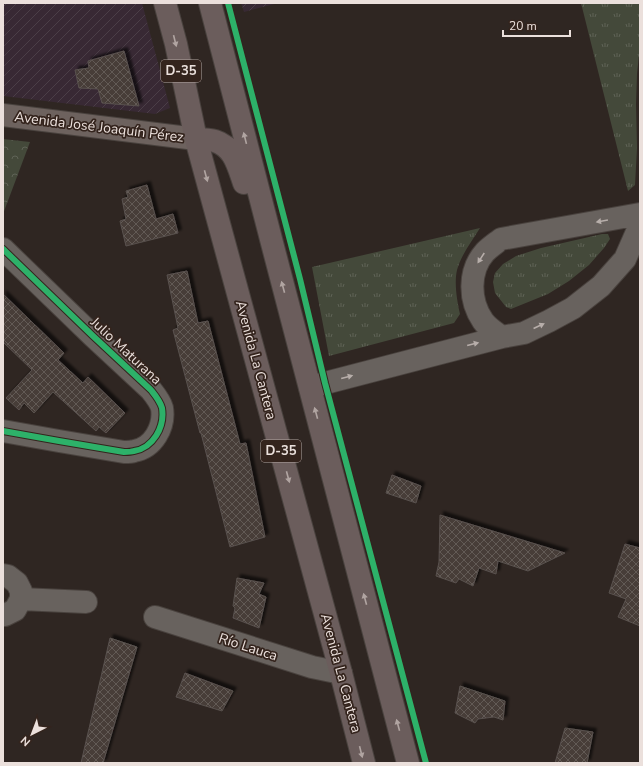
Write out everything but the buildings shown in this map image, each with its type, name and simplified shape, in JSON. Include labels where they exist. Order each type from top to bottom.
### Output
[{"type":"highway","name":"Avenida La Cantera","points":[[165,3],[176,44],[196,139],[364,763]]},
{"type":"highway","points":[[210,3],[408,763]]},
{"type":"highway","points":[[196,139],[214,141],[224,145],[234,157],[253,206],[272,243]]},
{"type":"main road","name":"Avenida José Joaquín Pérez","points":[[3,115],[196,139]]},
{"type":"street","points":[[502,337],[491,330],[483,320],[477,310],[473,297],[472,285],[478,263],[484,253],[492,245],[502,239],[640,214]]},
{"type":"street","points":[[310,387],[502,337],[524,333],[549,321],[573,308],[601,286],[625,259],[640,225]]},
{"type":"street","name":"Julio Maturana","points":[[3,249],[150,390],[162,407],[162,418],[156,437],[142,449],[133,452],[124,452],[3,431]]},
{"type":"street","points":[[3,575],[8,576],[17,582],[21,591],[21,599],[15,610],[3,615]]},
{"type":"street","points":[[21,599],[86,602]]},
{"type":"street","name":"Río Lauca","points":[[155,617],[312,668],[341,673]]},
{"type":"shaded area","points":[[3,3],[142,3],[170,108],[155,114],[3,96]]},
{"type":"shaded area","points":[[241,3],[278,3],[244,12]]},
{"type":"green space","points":[[581,3],[640,3],[640,45],[636,104],[637,148],[635,185],[628,191]]},
{"type":"green space","points":[[3,139],[30,142],[3,214]]},
{"type":"green space","points":[[480,228],[464,254],[457,270],[456,286],[460,314],[454,323],[329,356],[312,267]]},
{"type":"green space","points":[[602,234],[608,234],[610,239],[589,265],[569,281],[548,294],[511,309],[506,307],[495,293],[493,282],[495,273],[503,264],[516,256],[541,248]]},
{"type":"cycle path","points":[[228,3],[300,279],[325,383],[426,763]]},
{"type":"cycle path","points":[[3,249],[151,390],[162,408],[162,422],[156,436],[147,446],[130,452],[3,431]]}]
